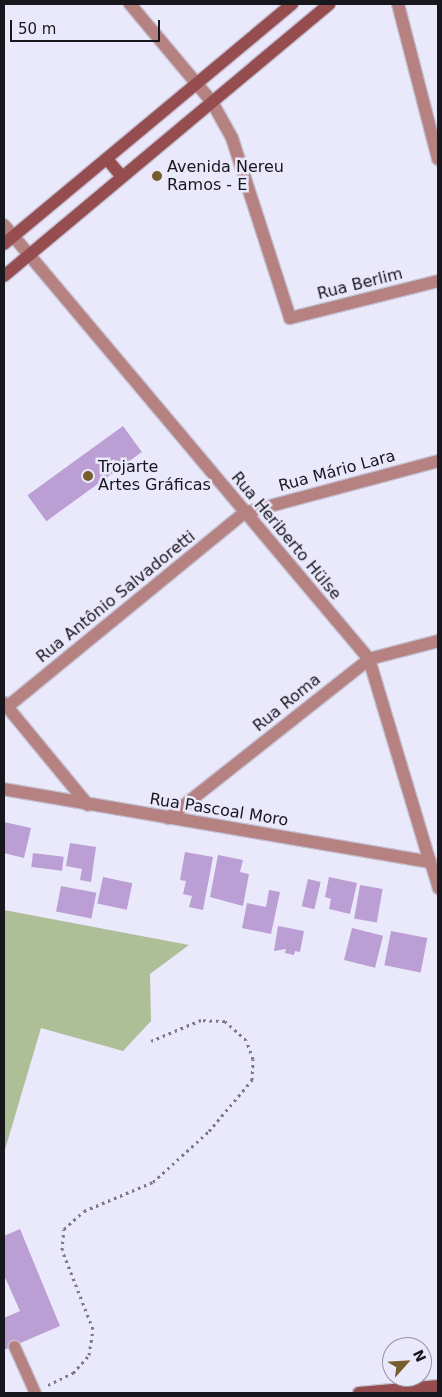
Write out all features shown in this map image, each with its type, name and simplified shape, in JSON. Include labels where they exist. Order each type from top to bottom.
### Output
[{"type":"street","points":[[130,4],[212,102]]},
{"type":"street","points":[[8,241],[292,4]]},
{"type":"street","points":[[4,276],[329,4]]},
{"type":"street","points":[[398,4],[438,159]]},
{"type":"street","name":"Rua Berlim","points":[[212,102],[232,138],[290,318],[438,281]]},
{"type":"street","points":[[107,159],[122,177]]},
{"type":"street","name":"Rua Heriberto Hülse","points":[[4,225],[8,241],[29,255],[244,513],[369,659],[430,862]]},
{"type":"street","name":"Rua Mário Lara","points":[[244,513],[438,461]]},
{"type":"street","name":"Rua Antônio Salvadoretti","points":[[6,705],[244,513]]},
{"type":"street","name":"Rua Roma","points":[[168,818],[369,659],[438,641]]},
{"type":"street","points":[[6,705],[88,805]]},
{"type":"street","name":"Rua Pascoal Moro","points":[[4,789],[88,805],[430,862]]},
{"type":"street","points":[[360,1393],[438,1386]]},
{"type":"lane","points":[[430,862],[438,888]]},
{"type":"lane","points":[[14,1346],[33,1393]]},
{"type":"path","points":[[33,1393],[73,1373],[89,1355],[93,1329],[62,1250],[64,1229],[84,1211],[153,1182],[209,1131],[252,1080],[253,1059],[246,1040],[224,1021],[200,1020],[150,1042]]},
{"type":"green space","points":[[4,910],[189,945],[150,974],[151,1021],[123,1051],[41,1028],[4,1153]]},
{"type":"building","name":"Trojarte Artes Gráficas","points":[[123,426],[142,452],[46,521],[28,495]]},
{"type":"building","points":[[4,822],[31,828],[24,858],[4,853]]},
{"type":"building","points":[[70,843],[96,847],[91,882],[80,880],[82,869],[66,866]]},
{"type":"building","points":[[185,852],[213,857],[203,910],[189,907],[192,896],[183,894],[186,881],[180,880]]},
{"type":"building","points":[[33,853],[64,857],[62,871],[31,867]]},
{"type":"building","points":[[218,855],[243,860],[240,872],[249,874],[243,906],[210,897]]},
{"type":"building","points":[[103,877],[132,883],[127,910],[97,903]]},
{"type":"building","points":[[329,877],[357,883],[350,914],[329,909],[331,899],[325,897]]},
{"type":"building","points":[[308,879],[321,882],[314,909],[302,906]]},
{"type":"building","points":[[360,885],[383,889],[377,922],[354,918]]},
{"type":"building","points":[[61,886],[96,893],[91,918],[56,912]]},
{"type":"building","points":[[269,890],[280,892],[271,934],[242,928],[247,903],[266,907]]},
{"type":"building","points":[[278,926],[304,931],[300,952],[295,951],[294,955],[285,953],[286,949],[274,951]]},
{"type":"building","points":[[352,928],[383,936],[375,968],[344,960]]},
{"type":"building","points":[[391,931],[427,938],[421,972],[384,965]]},
{"type":"building","points":[[20,1229],[60,1326],[4,1350],[4,1318],[20,1311],[4,1275],[4,1236]]},
{"type":"place","name":"Avenida Nereu Ramos - E","points":[[157,176]]},
{"type":"place","name":"Trojarte Artes Gráficas","points":[[88,476]]}]
